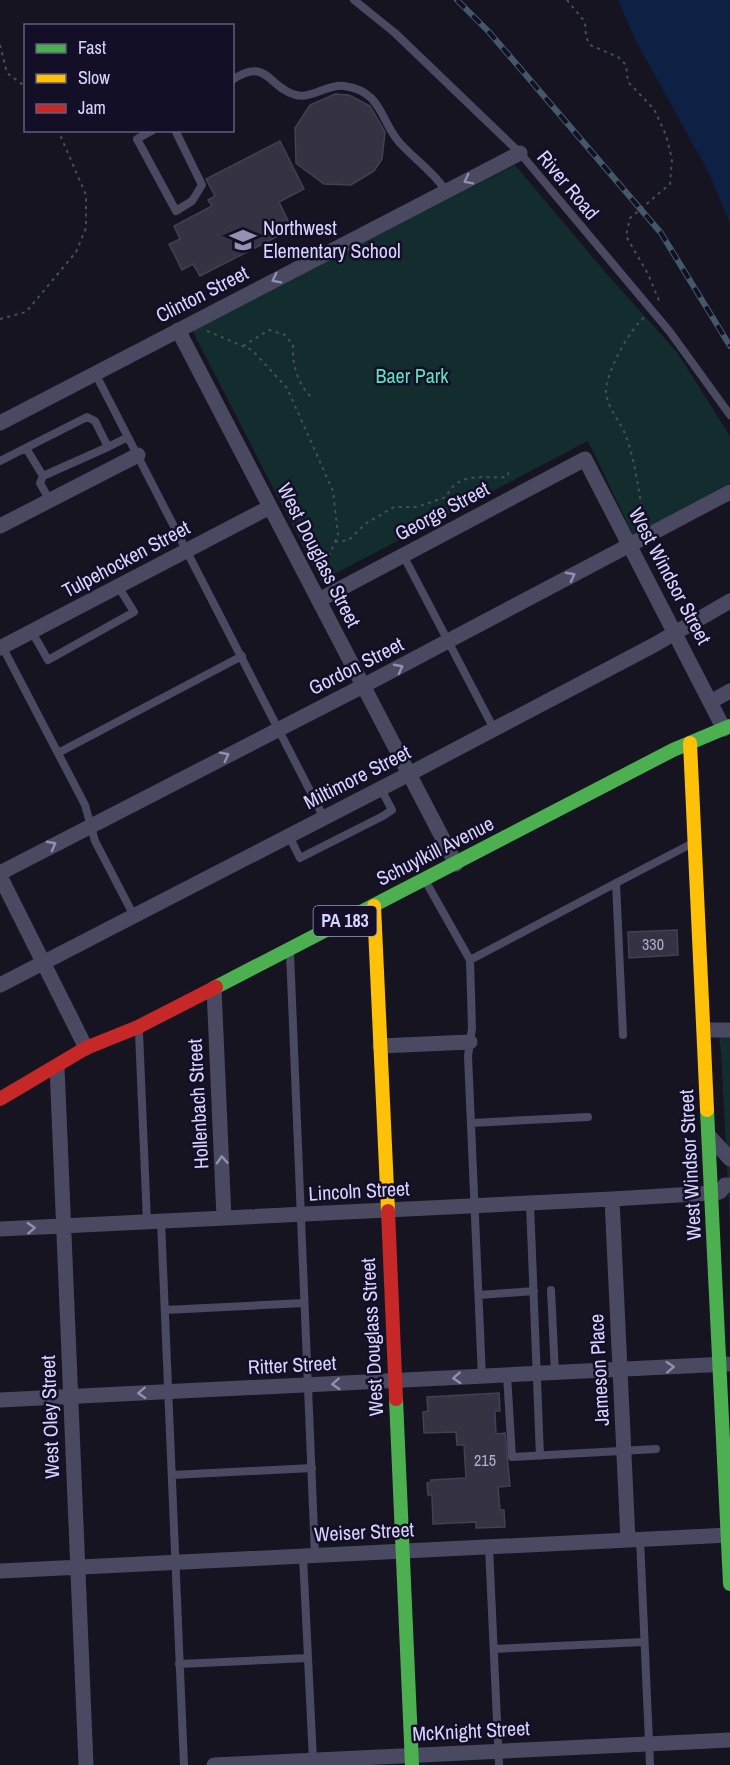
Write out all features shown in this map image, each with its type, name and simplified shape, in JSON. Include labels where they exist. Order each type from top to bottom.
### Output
[{"type":"main road","name":"Schuylkill Avenue","points":[[0,1099],[86,1048],[138,1027],[690,743],[727,728]]},
{"type":"main road","name":"West Windsor Street","points":[[690,743],[710,1137],[723,1192],[730,1584]]},
{"type":"main road","name":"West Douglass Street","points":[[374,906],[412,1760]]},
{"type":"street","name":"Clinton Street","points":[[0,423],[520,153]]},
{"type":"street","name":"West Douglass Street","points":[[184,327],[270,507],[456,864]]},
{"type":"street","points":[[0,526],[138,455]]},
{"type":"street","name":"West Windsor Street","points":[[585,459],[727,728]]},
{"type":"street","name":"George Street","points":[[316,596],[403,555],[585,459]]},
{"type":"street","name":"Gordon Street","points":[[0,875],[730,492]]},
{"type":"street","name":"Tulpehocken Street","points":[[1,646],[270,507]]},
{"type":"street","name":"Miltimore Street","points":[[0,985],[381,789],[730,601]]},
{"type":"street","points":[[715,706],[730,691]]},
{"type":"street","points":[[0,875],[86,1048]]},
{"type":"street","name":"Hollenbach Street","points":[[214,988],[225,1218]]},
{"type":"street","points":[[704,1030],[730,1030]]},
{"type":"street","points":[[380,1046],[470,1042]]},
{"type":"street","name":"West Oley Street","points":[[57,1066],[86,1765]]},
{"type":"street","points":[[710,1137],[730,1159]]},
{"type":"street","name":"Lincoln Street","points":[[0,1229],[530,1204],[723,1192]]},
{"type":"street","name":"Jameson Place","points":[[612,1199],[624,1452],[634,1539]]},
{"type":"street","name":"Ritter Street","points":[[0,1400],[725,1364]]},
{"type":"street","name":"Weiser Street","points":[[0,1571],[729,1535]]},
{"type":"street","name":"McKnight Street","points":[[214,1765],[499,1758],[649,1744],[730,1740]]},
{"type":"lane","name":"River Road","points":[[354,0],[395,33],[520,153],[652,312],[730,415]]},
{"type":"lane","points":[[234,79],[242,74],[258,71],[273,78],[282,89],[296,95],[345,86],[372,98],[383,111],[398,141],[435,174],[446,191]]},
{"type":"lane","points":[[149,132],[137,139],[176,211],[192,201],[202,185],[176,132]]},
{"type":"lane","points":[[95,373],[324,818]]},
{"type":"lane","points":[[0,461],[87,417],[95,421],[108,447]]},
{"type":"lane","points":[[50,501],[40,483],[43,476],[128,437]]},
{"type":"lane","points":[[26,448],[43,476]]},
{"type":"lane","points":[[403,555],[494,729]]},
{"type":"lane","points":[[32,632],[48,660],[134,612],[118,586]]},
{"type":"lane","points":[[1,646],[85,805],[95,841],[134,916]]},
{"type":"lane","points":[[58,753],[242,656]]},
{"type":"lane","points":[[289,836],[300,858],[384,816],[392,810],[381,789]]},
{"type":"lane","points":[[470,960],[695,842]]},
{"type":"lane","points":[[425,880],[470,960],[468,1056],[482,1377]]},
{"type":"lane","points":[[616,883],[623,1035]]},
{"type":"lane","points":[[290,948],[312,1468],[308,1658],[321,1762]]},
{"type":"lane","points":[[138,1027],[154,1222],[165,1310],[184,1765]]},
{"type":"lane","points":[[471,1123],[588,1117]]},
{"type":"lane","points":[[530,1204],[540,1456]]},
{"type":"lane","points":[[551,1290],[555,1373]]},
{"type":"lane","points":[[478,1295],[534,1291]]},
{"type":"lane","points":[[165,1310],[304,1303]]},
{"type":"lane","points":[[507,1375],[512,1457],[656,1449]]},
{"type":"lane","points":[[172,1474],[312,1468]]},
{"type":"lane","points":[[634,1539],[644,1642],[650,1765]]},
{"type":"lane","points":[[489,1547],[499,1758]]},
{"type":"lane","points":[[494,1648],[644,1642]]},
{"type":"lane","points":[[179,1664],[308,1658]]},
{"type":"path","points":[[567,0],[585,22],[586,37],[590,45],[618,57],[626,65],[628,82],[654,109],[666,135],[672,159],[670,184],[640,207],[630,218],[626,228],[630,245],[661,300],[659,306],[635,324],[628,334],[606,390],[608,401],[631,451],[647,535]]},
{"type":"path","points":[[0,45],[7,73],[24,86]]},
{"type":"path","points":[[0,319],[26,312],[76,252],[86,228],[86,195],[59,132]]},
{"type":"path","points":[[184,327],[252,350],[287,388],[333,490],[338,535],[316,596]]},
{"type":"path","points":[[243,346],[269,330],[285,335],[293,345],[292,363],[304,391],[313,399]]},
{"type":"path","points":[[335,542],[349,540],[365,524],[394,507],[417,507],[446,497],[450,488],[472,476],[507,477],[510,469]]},
{"type":"green space","name":"Baer Park","points":[[515,165],[606,273],[677,352],[730,436],[730,483],[633,535],[588,441],[321,581],[192,330]]},
{"type":"green space","points":[[719,1037],[730,1037],[730,1226],[721,1053]]},
{"type":"water","points":[[618,0],[730,0],[730,224],[709,173],[637,43]]},
{"type":"building","points":[[335,94],[349,95],[370,106],[385,132],[382,159],[374,171],[351,185],[324,184],[296,163],[295,128],[310,105]]},
{"type":"building","points":[[280,141],[304,189],[279,202],[292,229],[200,276],[193,264],[182,270],[169,244],[180,239],[174,226],[212,206],[208,200],[215,196],[206,179]]},
{"type":"building","points":[[677,930],[678,955],[629,958],[628,932]]},
{"type":"building","points":[[499,1393],[500,1411],[495,1411],[496,1434],[505,1433],[510,1486],[498,1487],[500,1510],[504,1510],[505,1527],[476,1528],[476,1522],[433,1524],[432,1495],[428,1495],[427,1483],[431,1480],[466,1478],[464,1445],[457,1445],[456,1432],[424,1433],[423,1412],[428,1411],[427,1397]]},
{"type":"railway","points":[[457,0],[489,32],[661,233],[730,346]]},
{"type":"traffic: fast","points":[[216,987],[673,750],[730,726]]},
{"type":"traffic: fast","points":[[707,1110],[730,1584]]},
{"type":"traffic: fast","points":[[396,1399],[412,1765]]},
{"type":"traffic: slow","points":[[690,743],[707,1110]]},
{"type":"traffic: slow","points":[[374,906],[388,1211]]},
{"type":"traffic: jam","points":[[0,1099],[86,1048],[138,1027],[216,987]]},
{"type":"traffic: jam","points":[[388,1211],[396,1399]]},
{"type":"place","name":"Northwest Elementary School","points":[[243,240]]}]
